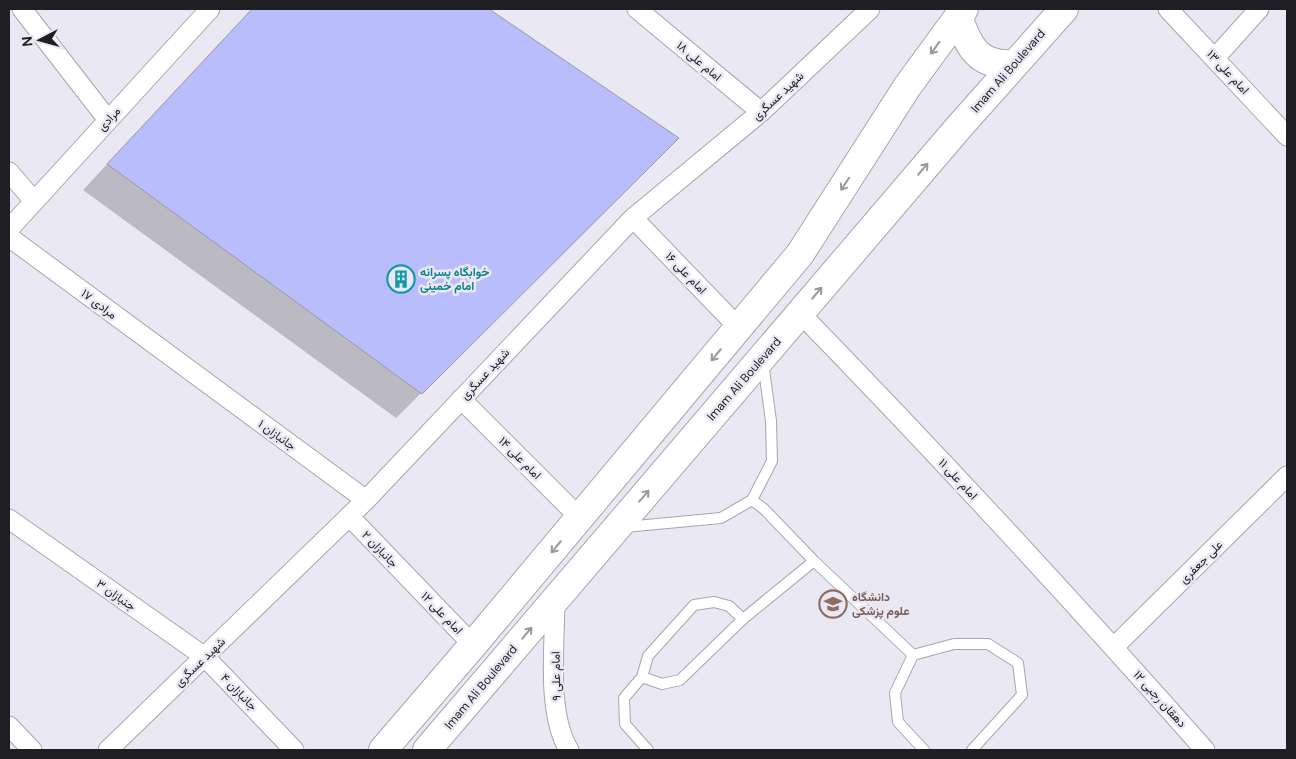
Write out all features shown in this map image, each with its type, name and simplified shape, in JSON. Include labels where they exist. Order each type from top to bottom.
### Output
[{"type":"main road","name":"Imam Ali Boulevard","points":[[427,750],[1014,64],[1064,9]]},
{"type":"main road","points":[[961,12],[971,47],[983,59],[997,66],[1014,64]]},
{"type":"main road","points":[[383,750],[474,645],[800,254],[907,87],[961,12]]},
{"type":"street","points":[[22,9],[108,120]]},
{"type":"street","name":"مرادی","points":[[9,229],[210,9]]},
{"type":"street","name":"امام علی ۱۸","points":[[637,9],[761,112]]},
{"type":"street","name":"شهید عسگری","points":[[108,750],[366,500],[634,218],[761,112],[870,9]]},
{"type":"street","name":"امام علی ۱‍۳","points":[[1168,9],[1287,136]]},
{"type":"street","points":[[1214,58],[1259,9]]},
{"type":"street","points":[[9,172],[34,202]]},
{"type":"street","name":"امام علی ۱۶","points":[[634,218],[739,328]]},
{"type":"street","name":"مرادی ۱۷","points":[[9,237],[188,370]]},
{"type":"street","name":"امام علی ۱۱","points":[[800,313],[884,399],[1114,647]]},
{"type":"street","name":"جانبازان ۱","points":[[188,370],[366,500]]},
{"type":"street","name":"امام علی ۱۴","points":[[461,399],[580,518]]},
{"type":"street","name":"علی جعفری","points":[[1114,647],[1287,476]]},
{"type":"street","name":"جانبازان ۲","points":[[349,516],[411,581]]},
{"type":"street","name":"جنبازان ۳","points":[[9,519],[205,657]]},
{"type":"street","name":"امام علی ۱۲","points":[[411,581],[474,645]]},
{"type":"street","name":"امام علی ۹","points":[[555,600],[555,696],[561,738],[568,750]]},
{"type":"street","name":"دهقان رجبی ۱۲","points":[[1114,647],[1205,750]]},
{"type":"street","name":"جانبازان ۴","points":[[205,657],[294,750]]},
{"type":"street","points":[[9,726],[32,750]]},
{"type":"lane","points":[[617,528],[721,518],[752,500],[772,461],[771,421],[762,358]]},
{"type":"lane","points":[[752,500],[764,509],[814,561],[914,655]]},
{"type":"lane","points":[[642,677],[662,684],[680,680],[743,619],[814,561]]},
{"type":"lane","points":[[648,750],[625,724],[624,698],[642,677],[648,656],[694,605],[714,602],[728,606],[743,619]]},
{"type":"lane","points":[[924,750],[898,722],[895,693],[914,655],[954,644],[988,644],[1018,664],[1022,696],[972,750]]},
{"type":"building","name":"خوابگاه پسرانه امام خمینی","points":[[252,9],[489,9],[679,138],[422,394],[107,164]]},
{"type":"place","name":"خوابگاه پسرانه امام خمینی","points":[[401,279]]},
{"type":"place","name":"دانشگاه علوم پزشکی","points":[[833,604]]}]
